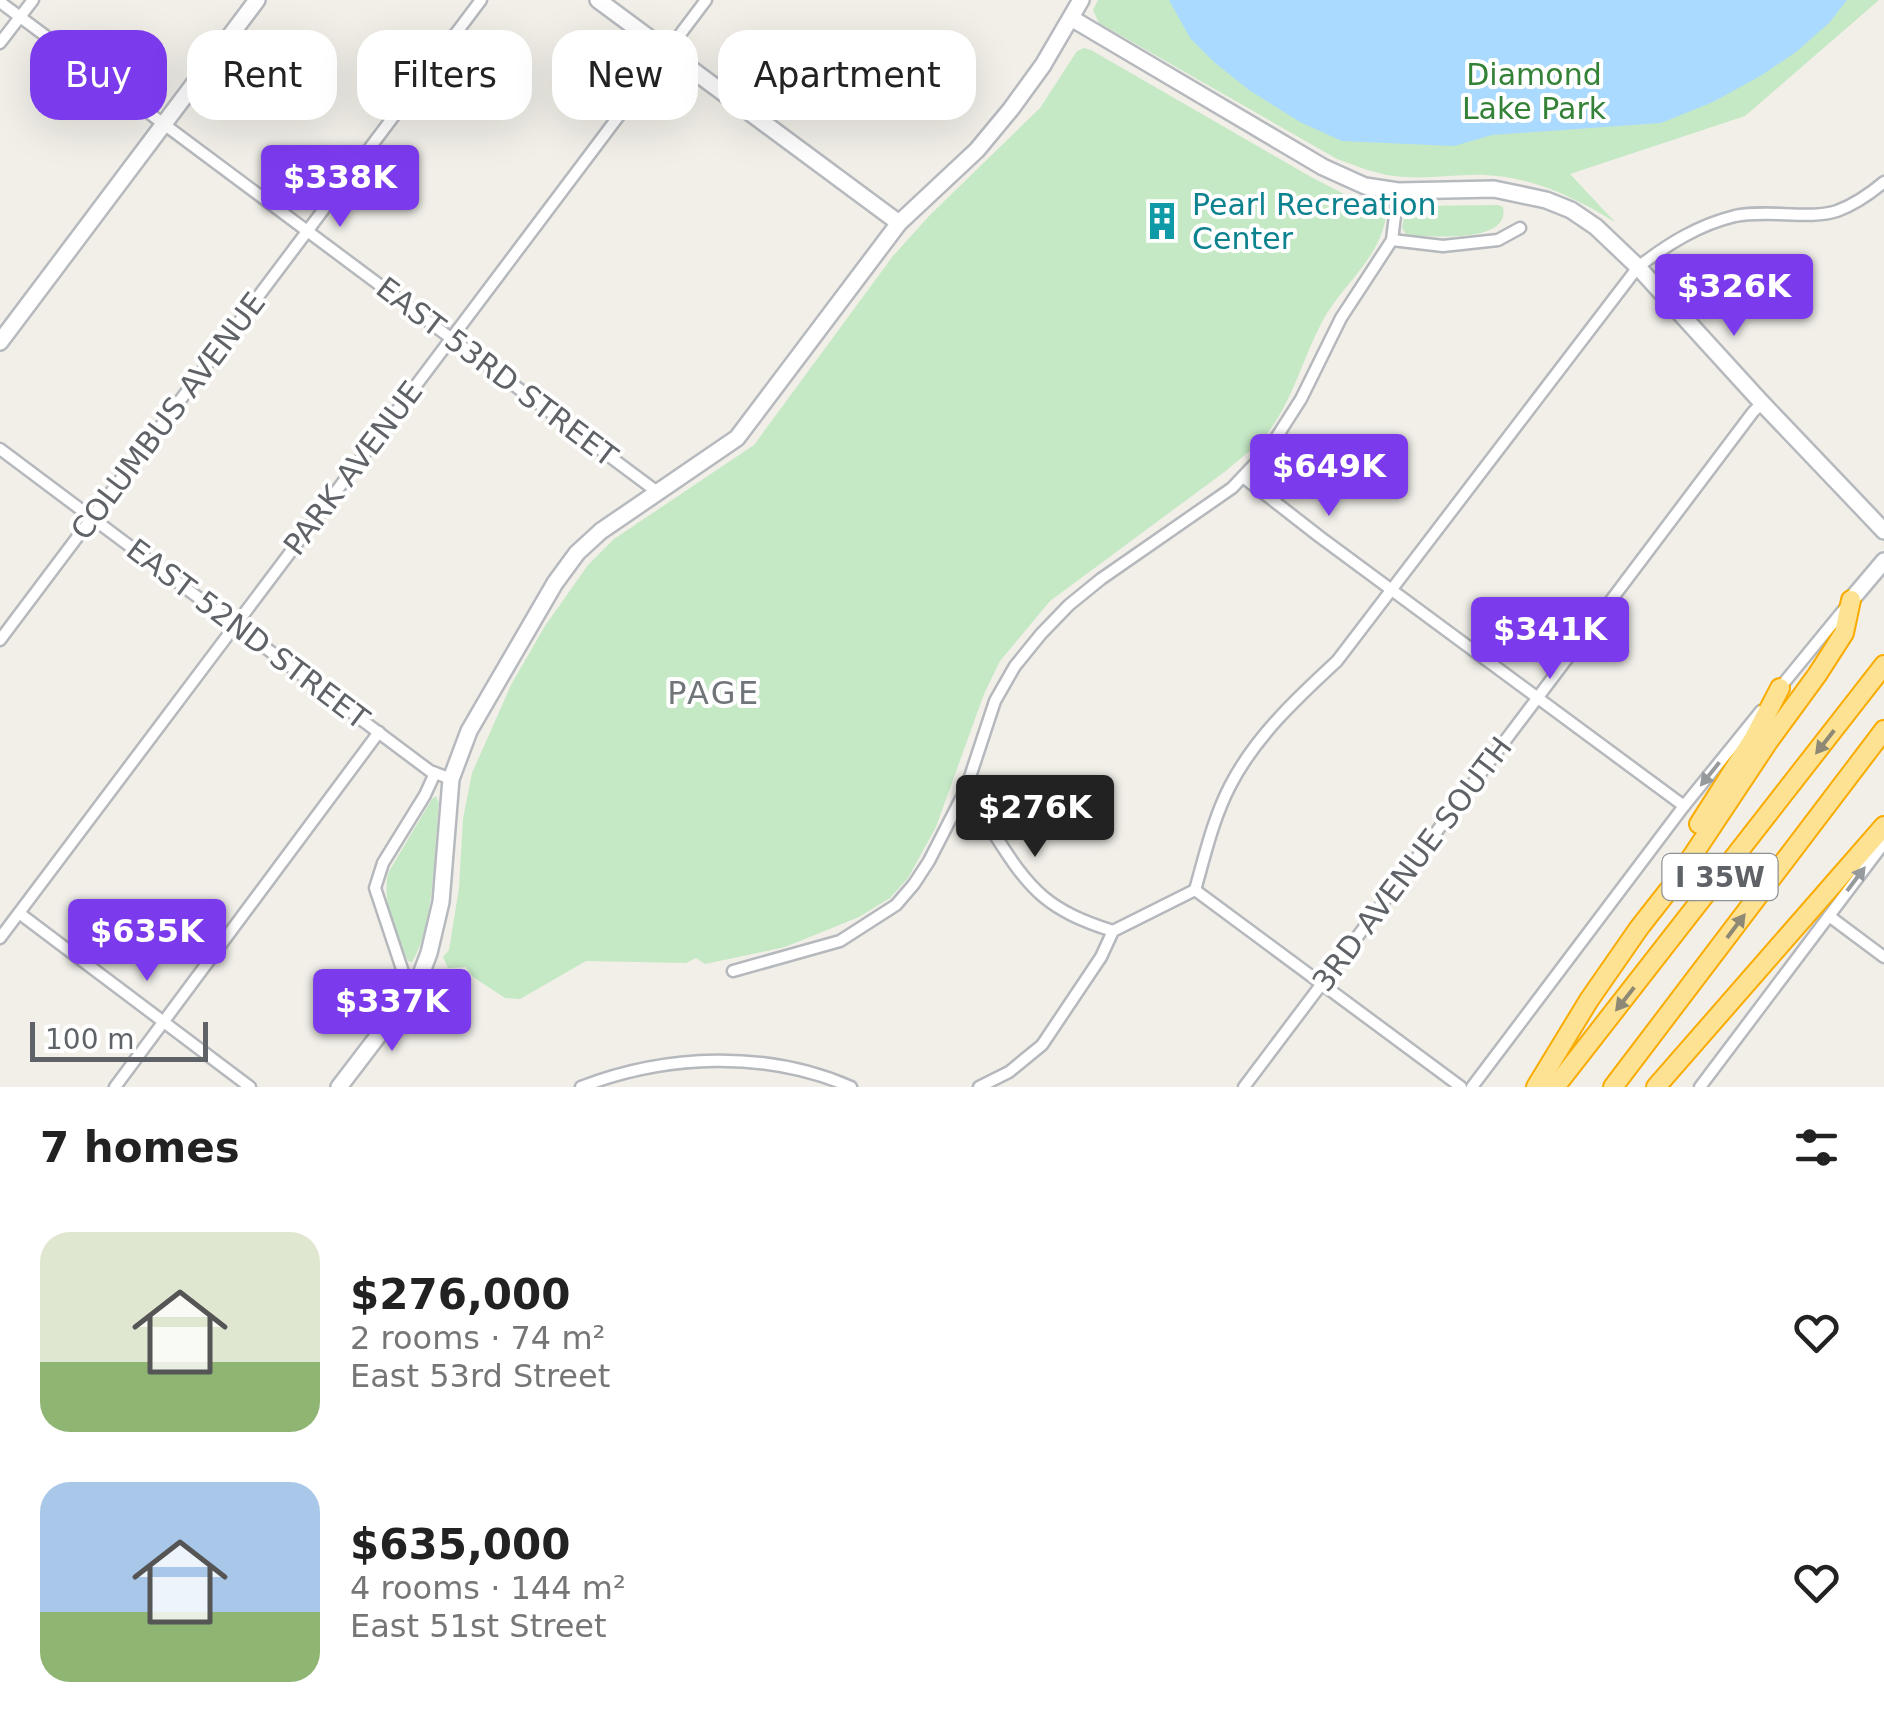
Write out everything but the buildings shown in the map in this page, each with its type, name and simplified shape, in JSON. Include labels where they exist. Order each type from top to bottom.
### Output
[{"type":"highway","points":[[1638,928],[1675,882],[1817,676],[1844,633],[1851,600]]},
{"type":"highway","name":"I 35W","points":[[1555,1087],[1884,665]]},
{"type":"highway","points":[[1536,1087],[1638,928],[1754,738],[1780,688]]},
{"type":"highway","name":"I 35W","points":[[1613,1087],[1884,730]]},
{"type":"highway","points":[[1656,1087],[1884,826]]},
{"type":"street","points":[[0,43],[32,0]]},
{"type":"street","points":[[0,342],[257,0]]},
{"type":"street","name":"COLUMBUS AVENUE","points":[[0,640],[480,0]]},
{"type":"street","points":[[598,0],[639,30]]},
{"type":"street","name":"PARK AVENUE","points":[[683,30],[706,0]]},
{"type":"street","points":[[410,994],[374,888],[382,863],[443,776],[554,583],[600,531],[737,438],[899,224],[977,150],[1043,65],[1081,0]]},
{"type":"street","name":"EAST 53RD STREET","points":[[0,2],[656,491]]},
{"type":"street","points":[[1071,18],[1322,166],[1365,186],[1398,191],[1494,189],[1546,200],[1571,210],[1596,227],[1638,267],[1884,531]]},
{"type":"street","points":[[698,74],[899,224]]},
{"type":"street","name":"PARK AVENUE","points":[[0,938],[10,919],[615,120]]},
{"type":"street","points":[[979,1087],[1009,1072],[1042,1045],[1101,957],[1113,931],[1196,890],[1216,820],[1247,757],[1301,694],[1336,662],[1638,267],[1683,236],[1709,224],[1765,212],[1837,211],[1884,182]]},
{"type":"street","points":[[733,971],[840,941],[896,906],[929,861],[966,789],[995,702],[1041,634],[1101,579],[1232,488],[1266,452],[1284,426],[1341,318],[1392,240],[1398,191]]},
{"type":"street","points":[[1392,240],[1443,246],[1498,240],[1520,228]]},
{"type":"street","name":"3RD AVENUE SOUTH","points":[[1244,1087],[1762,403]]},
{"type":"street","name":"EAST 52ND STREET","points":[[0,448],[443,776]]},
{"type":"street","points":[[1243,477],[1684,806]]},
{"type":"street","points":[[1472,1087],[1684,806],[1884,561]]},
{"type":"street","points":[[115,1087],[379,732]]},
{"type":"street","points":[[339,1087],[417,985],[429,953],[441,902],[443,776]]},
{"type":"street","points":[[966,789],[1033,889],[1077,918],[1113,931]]},
{"type":"street","points":[[1700,1087],[1884,843]]},
{"type":"street","points":[[1196,890],[1462,1087]]},
{"type":"street","points":[[1828,916],[1884,956]]},
{"type":"street","points":[[10,919],[164,1022],[250,1087]]},
{"type":"street","points":[[581,1087],[642,1069],[741,1060],[800,1068],[851,1087]]},
{"type":"green space","name":"Diamond Lake Park","points":[[1098,0],[1879,0],[1745,116],[1570,174],[1615,222],[1568,197],[1519,180],[1484,175],[1396,176],[1337,159],[1099,23],[1093,10]]},
{"type":"green space","points":[[1084,48],[1311,177],[1346,195],[1381,203],[1387,210],[1378,243],[1322,322],[1272,427],[1227,470],[1050,601],[1000,661],[984,694],[936,827],[908,878],[890,898],[859,917],[785,947],[705,964],[696,958],[686,963],[586,961],[520,999],[505,998],[473,977],[466,967],[448,968],[443,957],[449,950],[459,888],[463,819],[472,773],[512,683],[545,626],[588,565],[614,539],[754,445],[893,256],[1040,108],[1077,51]]},
{"type":"green space","name":"Diamond Lake Park","points":[[1414,206],[1503,207],[1502,219],[1484,232],[1414,236],[1402,228],[1405,213]]},
{"type":"green space","points":[[436,796],[439,803],[429,907],[412,962],[405,955],[391,915],[388,873]]},
{"type":"water","name":"Diamond Lake Park","points":[[1169,0],[1847,0],[1829,23],[1762,75],[1713,102],[1661,123],[1492,135],[1454,146],[1342,141],[1300,122],[1214,62],[1190,38]]},
{"type":"place","name":"Pearl Recreation Center","points":[[1162,221]]},
{"type":"district","name":"PAGE","points":[[714,693]]}]
